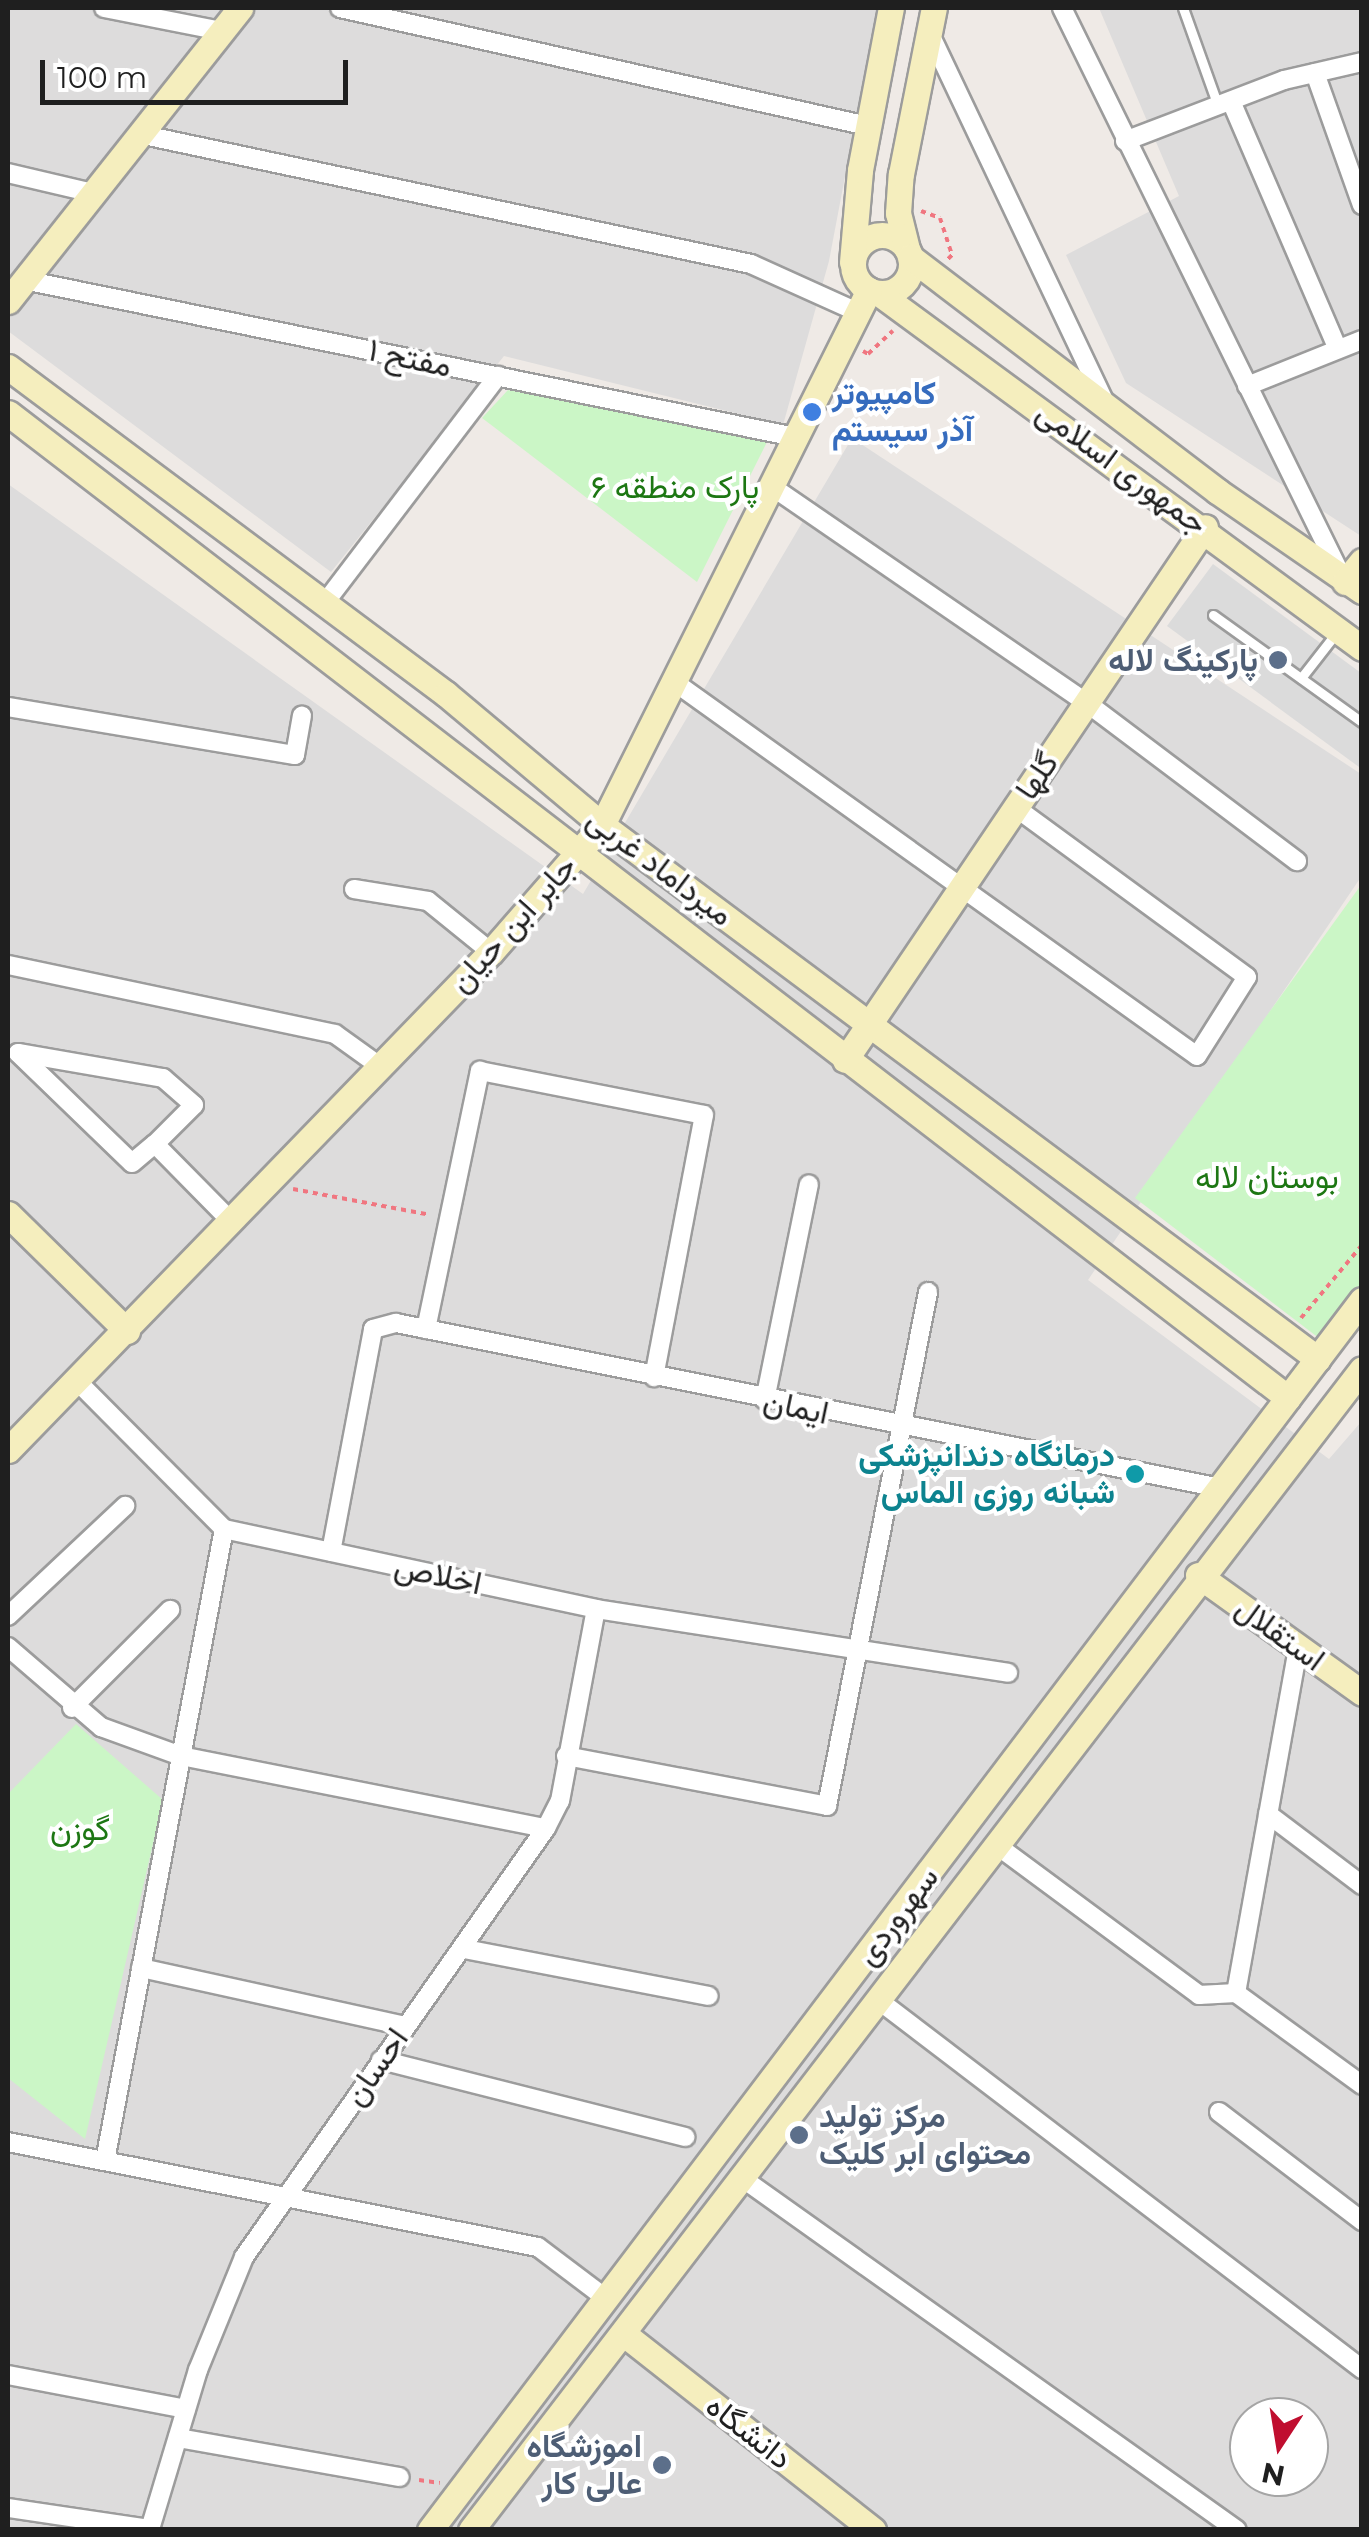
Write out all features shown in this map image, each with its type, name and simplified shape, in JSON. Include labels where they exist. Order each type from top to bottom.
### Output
[{"type":"street","points":[[104,8],[221,31]]},
{"type":"street","points":[[8,301],[240,8]]},
{"type":"street","points":[[340,8],[868,126]]},
{"type":"street","points":[[868,298],[852,262],[868,126],[891,8]]},
{"type":"street","points":[[1062,8],[1247,386],[1353,587]]},
{"type":"street","points":[[139,134],[751,264],[868,298],[904,283],[909,253],[898,213],[901,174],[932,20]]},
{"type":"street","points":[[932,20],[1106,406]]},
{"type":"street","points":[[1125,141],[1224,103],[1362,62]]},
{"type":"street","points":[[1315,73],[1362,206]]},
{"type":"street","points":[[1224,103],[1338,350]]},
{"type":"street","points":[[8,174],[93,193]]},
{"type":"street","points":[[852,262],[859,245],[875,236],[893,237],[909,253]]},
{"type":"street","name":"جمهوری اسلامی","points":[[909,253],[1106,406],[1353,587]]},
{"type":"street","name":"مفتح ۱","points":[[24,280],[796,437]]},
{"type":"street","name":"جمهوری اسلامی","points":[[868,298],[1205,527],[1362,648]]},
{"type":"street","name":"جابر ابن حیان","points":[[8,1450],[491,952],[602,825],[868,298]]},
{"type":"street","points":[[1247,386],[1362,340]]},
{"type":"street","name":"میرداماد غربی","points":[[8,367],[324,604],[602,825],[1318,1358]]},
{"type":"street","points":[[324,604],[498,376]]},
{"type":"street","name":"میرداماد غربی","points":[[8,413],[576,854],[1288,1398]]},
{"type":"street","points":[[771,486],[1087,703],[1297,861]]},
{"type":"street","name":"گلها","points":[[846,1060],[1205,527]]},
{"type":"street","points":[[1353,587],[1362,560]]},
{"type":"street","points":[[674,681],[1196,1056],[1247,977],[1016,808]]},
{"type":"street","points":[[8,707],[296,755],[302,716]]},
{"type":"street","points":[[354,889],[428,901],[491,952]]},
{"type":"street","points":[[8,966],[335,1034],[381,1067]]},
{"type":"street","points":[[18,1053],[163,1078],[194,1106],[155,1144],[132,1163],[18,1053]]},
{"type":"street","points":[[426,1329],[480,1071],[704,1115],[654,1377]]},
{"type":"street","points":[[155,1144],[232,1222]]},
{"type":"street","points":[[764,1400],[808,1184]]},
{"type":"street","points":[[8,1214],[127,1331]]},
{"type":"street","points":[[566,1756],[827,1806],[898,1428],[928,1292]]},
{"type":"street","name":"سهروردی","points":[[430,2530],[1362,1300]]},
{"type":"street","name":"ایمان","points":[[331,1552],[373,1329],[396,1323],[898,1428],[1220,1488]]},
{"type":"street","name":"سهروردی","points":[[471,2530],[624,2334],[1198,1575],[1359,1379]]},
{"type":"street","points":[[77,1382],[224,1529],[105,2161]]},
{"type":"street","points":[[8,1616],[126,1506]]},
{"type":"street","name":"اخلاص","points":[[224,1529],[596,1609],[857,1654],[1008,1673]]},
{"type":"street","name":"استقلال","points":[[1198,1575],[1362,1693]]},
{"type":"street","name":"احسان","points":[[150,2529],[186,2409],[244,2257],[380,2060],[465,1950],[560,1801],[596,1609]]},
{"type":"street","points":[[72,1708],[170,1610]]},
{"type":"street","points":[[8,1647],[72,1708],[102,1728],[182,1756],[546,1828]]},
{"type":"street","points":[[1236,1993],[1298,1647]]},
{"type":"street","points":[[1268,1814],[1362,1885]]},
{"type":"street","points":[[995,1844],[1199,1994],[1236,1993],[1362,2085]]},
{"type":"street","points":[[465,1950],[708,1996]]},
{"type":"street","points":[[142,1968],[405,2026]]},
{"type":"street","points":[[877,1999],[1362,2369]]},
{"type":"street","points":[[380,2060],[685,2137]]},
{"type":"street","points":[[1219,2112],[1362,2222]]},
{"type":"street","points":[[8,2142],[538,2247],[608,2300]]},
{"type":"street","points":[[742,2178],[1237,2530]]},
{"type":"street","name":"دانشگاه","points":[[624,2334],[873,2530]]},
{"type":"street","points":[[8,2375],[186,2409]]},
{"type":"street","points":[[178,2438],[400,2477]]},
{"type":"street","points":[[8,2508],[29,2521],[150,2529]]},
{"type":"lane","points":[[1183,8],[1224,103]]},
{"type":"lane","points":[[1213,614],[1362,722]]},
{"type":"lane","points":[[1301,678],[1339,630]]},
{"type":"path","points":[[268,1185],[422,1209],[446,1226]]},
{"type":"path","points":[[1294,1328],[1362,1245]]},
{"type":"path","points":[[400,2477],[464,2487]]},
{"type":"shaded area","points":[[8,8],[877,8],[829,261],[783,425],[504,356],[331,572],[8,331]]},
{"type":"shaded area","points":[[1099,8],[1361,8],[1361,536],[1126,383],[1066,255],[1179,196]]},
{"type":"shaded area","points":[[852,438],[1361,774],[1361,877],[1088,1280],[1329,1459],[1361,1422],[1361,2529],[8,2529],[8,484],[583,894]]},
{"type":"shaded area","name":"پارکینگ لاله","points":[[1213,564],[1361,673],[1359,767],[1167,626]]},
{"type":"green space","name":"پارک منطقه ۶","points":[[508,390],[768,440],[697,582],[482,418]]},
{"type":"green space","name":"بوستان لاله","points":[[1361,885],[1361,1297],[1328,1345],[1135,1198]]},
{"type":"green space","name":"گوزن","points":[[76,1724],[163,1800],[85,2139],[8,2078],[8,1794]]},
{"type":"place","name":"کامپیوتر آذر سیستم","points":[[812,412]]},
{"type":"place","name":"پارکینگ لاله","points":[[1278,660]]},
{"type":"place","name":"درمانگاه دندان‍‍پزشکی شبانه روزی الماس","points":[[1135,1474]]},
{"type":"place","name":"مرکز تولید محتوای ابر کلیک","points":[[799,2135]]},
{"type":"place","name":"اموزشگاه عالی کار","points":[[662,2465]]}]
